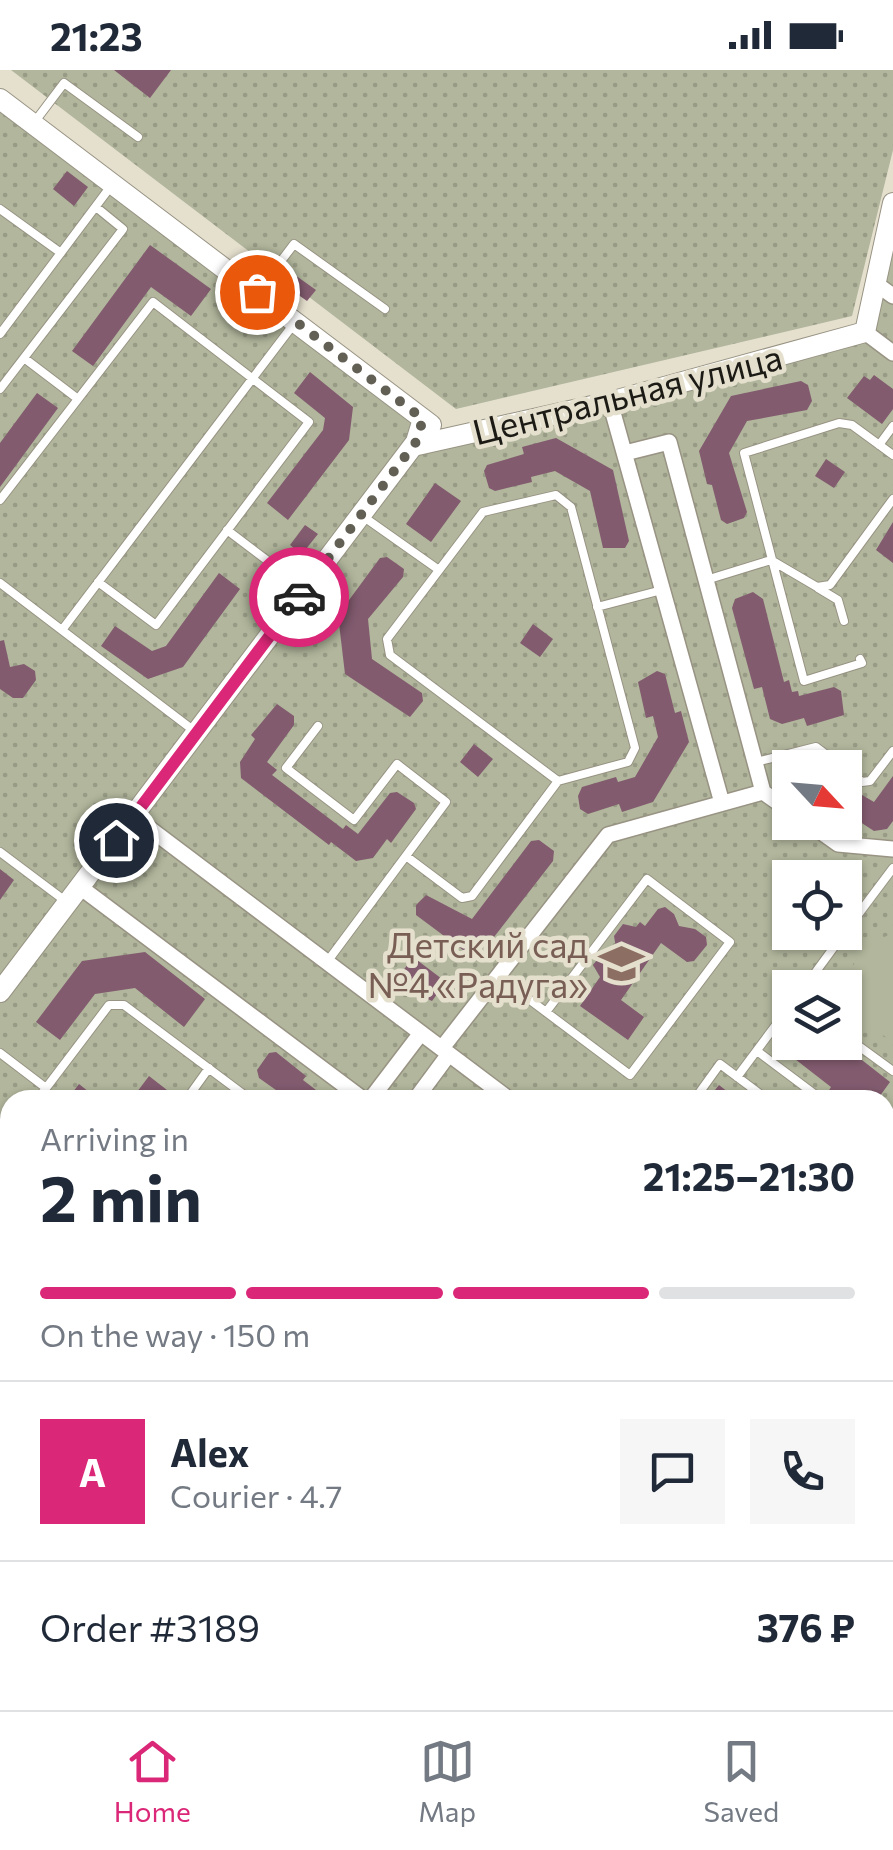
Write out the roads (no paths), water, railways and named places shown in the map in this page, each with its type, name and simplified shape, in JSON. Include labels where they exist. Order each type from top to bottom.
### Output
[{"type":"street","points":[[0,99],[448,438]]},
{"type":"street","points":[[893,203],[865,332],[893,353]]},
{"type":"street","points":[[875,283],[893,296]]},
{"type":"street","name":"Центральная улица","points":[[413,446],[610,402],[865,332]]},
{"type":"street","points":[[610,402],[722,803]]},
{"type":"street","points":[[0,992],[413,446],[423,419]]},
{"type":"street","points":[[624,453],[668,442],[763,792],[772,798]]},
{"type":"street","points":[[421,1090],[498,976],[608,835],[763,792]]},
{"type":"street","points":[[134,816],[497,1090]]},
{"type":"street","points":[[832,840],[838,844],[893,849]]},
{"type":"street","points":[[74,895],[353,1090]]},
{"type":"street","points":[[375,1090],[421,1033]]},
{"type":"lane","points":[[33,124],[64,82],[138,137]]},
{"type":"lane","points":[[0,334],[113,184]]},
{"type":"lane","points":[[0,389],[123,228],[96,207]]},
{"type":"lane","points":[[0,208],[61,253]]},
{"type":"lane","points":[[257,292],[294,244],[385,310]]},
{"type":"lane","points":[[0,500],[152,302],[309,422],[156,625],[98,582]]},
{"type":"lane","points":[[62,630],[296,322]]},
{"type":"lane","points":[[24,358],[78,398]]},
{"type":"lane","points":[[860,659],[862,664],[804,681],[744,453],[839,423],[852,426],[893,455]]},
{"type":"lane","points":[[879,445],[893,426]]},
{"type":"lane","points":[[406,856],[462,898],[472,896],[558,782],[628,762],[635,748],[570,507],[556,496],[484,512],[387,640],[390,655],[558,782]]},
{"type":"lane","points":[[817,587],[830,585],[893,499]]},
{"type":"lane","points":[[361,515],[439,570]]},
{"type":"lane","points":[[227,530],[305,589]]},
{"type":"lane","points":[[706,580],[771,560],[838,600],[844,622]]},
{"type":"lane","points":[[0,583],[197,732]]},
{"type":"lane","points":[[598,607],[662,590]]},
{"type":"lane","points":[[318,726],[286,768],[354,820],[396,764],[446,802],[327,962]]},
{"type":"lane","points":[[862,782],[870,781],[893,751]]},
{"type":"lane","points":[[756,762],[772,758]]},
{"type":"lane","points":[[0,852],[74,895]]},
{"type":"lane","points":[[862,909],[893,868]]},
{"type":"lane","points":[[498,976],[546,1012],[630,1075],[730,942],[647,879],[546,1012]]},
{"type":"lane","points":[[0,1054],[46,1088],[109,1006],[124,1005],[238,1090]]},
{"type":"lane","points":[[737,1077],[772,1030]]},
{"type":"lane","points":[[862,1048],[893,1071]]},
{"type":"lane","points":[[756,1052],[809,1090]]},
{"type":"lane","points":[[701,1090],[720,1064],[755,1090]]},
{"type":"lane","points":[[193,1090],[209,1068]]},
{"type":"place","name":"Детский сад №4 «Радуга»","points":[[621,963]]}]
